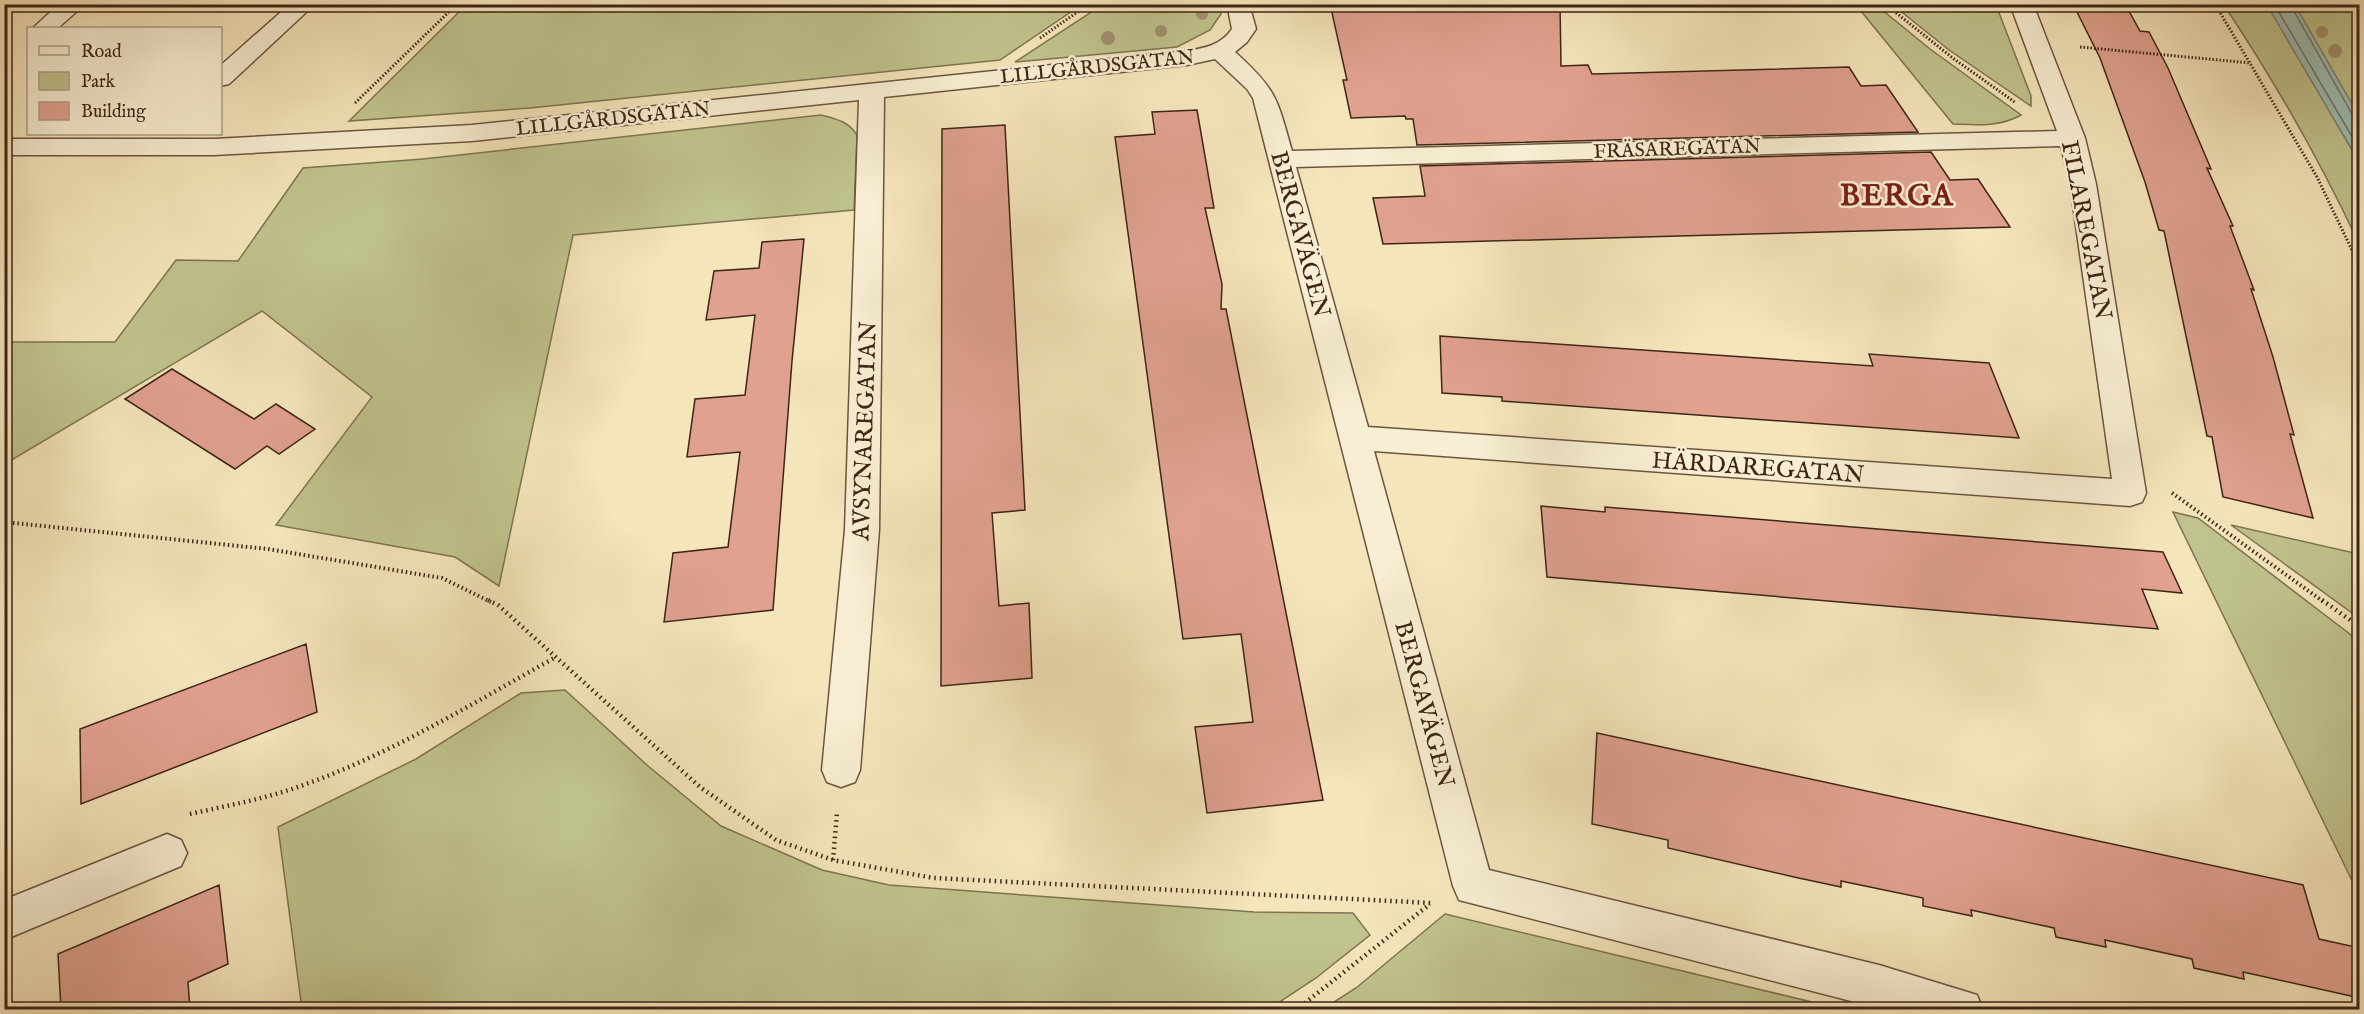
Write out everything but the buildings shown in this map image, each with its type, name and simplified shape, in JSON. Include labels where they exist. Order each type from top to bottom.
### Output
[{"type":"street","points":[[45,27],[75,4]]},
{"type":"street","points":[[222,77],[304,4]]},
{"type":"street","points":[[1220,51],[1231,46],[1244,28],[1238,4]]},
{"type":"street","name":"FILAREGATAN","points":[[2021,4],[2072,138],[2083,184],[2126,462]]},
{"type":"street","name":"LILLGÅRDSGATAN","points":[[4,147],[150,141],[314,143],[472,133],[1186,58],[1220,51]]},
{"type":"street","name":"BERGAVÄGEN","points":[[1220,51],[1256,84],[1265,98],[1473,886]]},
{"type":"street","points":[[222,55],[245,57]]},
{"type":"street","name":"AVSYNAREGATAN","points":[[841,770],[862,530],[872,90]]},
{"type":"street","name":"FRÄSAREGATAN","points":[[1282,159],[2072,138]]},
{"type":"street","name":"HÄRDAREGATAN","points":[[1354,438],[2130,493],[2126,462]]},
{"type":"street","points":[[4,920],[167,853]]},
{"type":"street","points":[[1473,886],[1879,986],[1962,1010]]},
{"type":"path","points":[[314,143],[456,4]]},
{"type":"path","points":[[1885,4],[1996,90],[2072,138]]},
{"type":"path","points":[[2215,4],[2317,177],[2360,267]]},
{"type":"path","points":[[2036,43],[2252,64]]},
{"type":"path","points":[[2126,462],[2360,627]]},
{"type":"path","points":[[4,522],[268,549],[442,578],[498,605],[700,787],[776,840],[833,860],[934,878],[1431,903]]},
{"type":"path","points":[[180,816],[271,796],[354,764],[427,729],[556,657]]},
{"type":"path","points":[[1296,1010],[1431,903],[1473,886]]},
{"type":"green space","points":[[466,5],[1081,5],[1000,60],[530,108],[349,121]]},
{"type":"green space","points":[[1102,5],[1219,5],[1221,14],[1210,30],[1177,47],[1015,62]]},
{"type":"green space","points":[[1856,5],[1876,5],[1930,49],[2021,115],[2005,122],[1980,125],[1953,124]]},
{"type":"green space","points":[[1893,5],[1996,5],[2031,96],[2031,106],[1949,50]]},
{"type":"green space","points":[[2224,5],[2359,5],[2359,244],[2296,122]]},
{"type":"green space","points":[[821,115],[846,124],[857,135],[854,210],[573,235],[499,586],[455,557],[276,525],[372,397],[262,311],[5,464],[5,342],[115,342],[176,260],[238,261],[303,168],[423,159]]},
{"type":"green space","points":[[2173,512],[2198,518],[2359,641],[2359,895]]},
{"type":"green space","points":[[2231,525],[2359,554],[2359,618]]},
{"type":"green space","points":[[565,690],[648,766],[721,826],[822,870],[889,885],[1254,912],[1353,913],[1370,935],[1316,978],[1269,1009],[302,1009],[278,827],[416,759],[521,693]]},
{"type":"green space","points":[[1445,914],[1841,1009],[1323,1009],[1356,988]]},
{"type":"water","points":[[2267,5],[2295,5],[2359,116],[2359,162]]},
{"type":"district","name":"BERGA","points":[[1897,195]]}]
